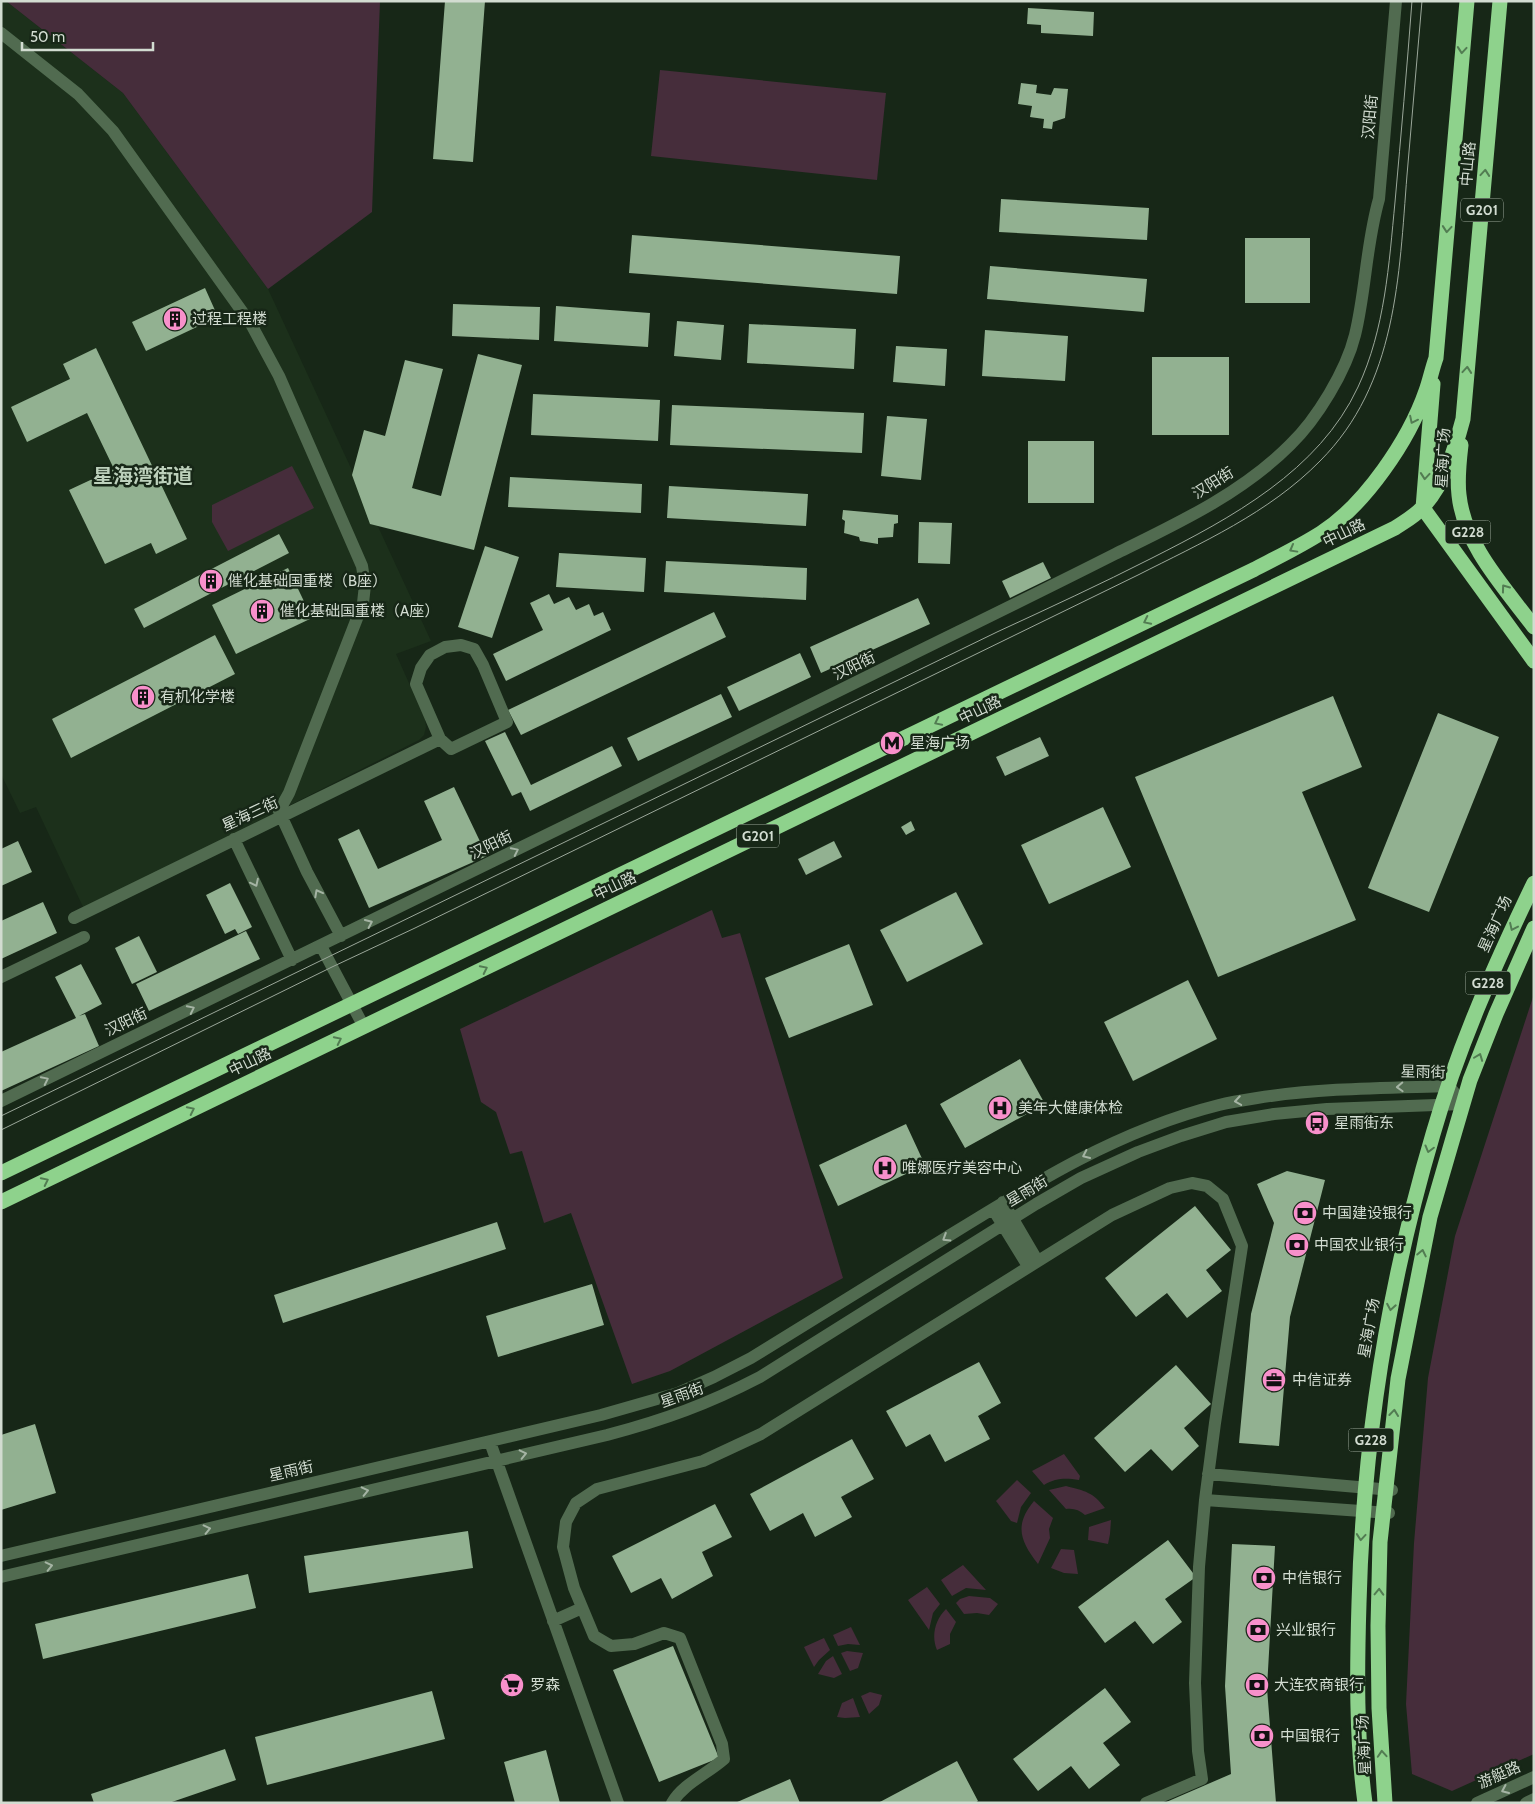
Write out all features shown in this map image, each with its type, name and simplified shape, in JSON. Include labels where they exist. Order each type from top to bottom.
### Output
[{"type":"highway","name":"中山路","points":[[1,1173],[1253,570],[1322,533],[1349,511],[1395,452],[1412,423],[1426,392],[1436,358],[1467,1]]},
{"type":"highway","name":"中山路","points":[[1,1202],[1387,532],[1409,519],[1422,508],[1437,488],[1456,443],[1463,419],[1500,1]]},
{"type":"highway","points":[[1422,508],[1436,358]]},
{"type":"highway","name":"星海广场","points":[[1463,419],[1458,480],[1459,497],[1467,530],[1475,546],[1534,627]]},
{"type":"highway","name":"G228","points":[[1422,508],[1534,661]]},
{"type":"highway","name":"星海广场","points":[[1365,1803],[1359,1713],[1358,1628],[1361,1543],[1378,1378],[1393,1295],[1411,1213],[1442,1104],[1480,1004],[1534,883]]},
{"type":"highway","name":"星海广场","points":[[1385,1803],[1379,1708],[1380,1542],[1389,1489],[1398,1379],[1430,1217],[1463,1104],[1496,1014],[1534,928]]},
{"type":"street","name":"汉阳街","points":[[1,1101],[614,803],[1140,542],[1214,503],[1250,479],[1290,446],[1312,420],[1332,390],[1354,339],[1364,284],[1371,228],[1379,199],[1396,1]]},
{"type":"street","points":[[1,33],[78,94],[113,131],[251,324],[279,376],[362,566],[365,585],[362,603],[289,793],[279,811],[307,872],[341,936]]},
{"type":"street","points":[[461,645],[474,649],[483,665],[507,722],[450,749],[440,739],[416,684],[421,668],[430,655],[445,647],[461,645]]},
{"type":"street","name":"星海三街","points":[[74,918],[440,739]]},
{"type":"street","points":[[234,839],[292,960]]},
{"type":"street","points":[[1,977],[84,937]]},
{"type":"street","points":[[321,946],[364,1027]]},
{"type":"street","name":"星雨街","points":[[1,1556],[490,1442],[642,1404],[678,1393],[751,1358],[1074,1160],[1131,1134],[1175,1117],[1221,1104],[1327,1090],[1449,1086],[1463,1104]]},
{"type":"street","name":"星雨街","points":[[1,1577],[647,1425],[686,1412],[760,1377],[1082,1178],[1130,1155],[1181,1136],[1226,1122],[1274,1114],[1327,1109],[1463,1104]]},
{"type":"street","points":[[672,1803],[678,1793],[724,1759],[719,1737],[680,1638],[664,1633],[634,1644],[611,1646],[594,1636],[581,1605],[563,1546],[566,1522],[576,1503],[597,1489],[703,1461],[761,1434],[1112,1215],[1170,1188],[1192,1183],[1207,1186],[1223,1199],[1242,1246],[1208,1474],[1199,1567],[1195,1683],[1198,1751],[1202,1779],[1146,1803]]},
{"type":"street","points":[[998,1205],[1033,1263]]},
{"type":"street","points":[[490,1442],[618,1803]]},
{"type":"street","points":[[1208,1474],[1389,1489]]},
{"type":"street","points":[[1205,1500],[1386,1513]]},
{"type":"street","points":[[552,1616],[581,1605]]},
{"type":"street","name":"游艇路","points":[[1477,1803],[1534,1777]]},
{"type":"street","points":[[1526,1803],[1534,1799]]},
{"type":"shaded area","points":[[1,1],[6,1],[123,93],[268,289],[431,641],[396,654],[425,719],[424,735],[419,740],[84,909],[36,807],[20,813],[1,774]]},
{"type":"shaded area","points":[[6,1],[380,1],[372,212],[268,289],[123,93]]},
{"type":"shaded area","points":[[660,70],[886,93],[877,180],[651,156]]},
{"type":"shaded area","points":[[292,466],[314,508],[228,551],[212,522],[212,505]]},
{"type":"shaded area","points":[[712,910],[722,938],[740,933],[843,1278],[670,1371],[632,1384],[571,1213],[544,1223],[522,1151],[510,1154],[496,1112],[481,1102],[460,1029]]},
{"type":"shaded area","points":[[1534,994],[1534,1754],[1452,1791],[1412,1774],[1406,1704],[1414,1543],[1428,1378],[1455,1236]]},
{"type":"shaded area","points":[[1064,1454],[1080,1476],[1079,1480],[1061,1479],[1044,1485],[1032,1471]]},
{"type":"shaded area","points":[[1017,1480],[1031,1493],[1021,1507],[1017,1523],[1011,1521],[996,1501]]},
{"type":"shaded area","points":[[1066,1486],[1088,1493],[1105,1508],[1085,1515],[1076,1510],[1066,1509],[1049,1490]]},
{"type":"shaded area","points":[[1034,1501],[1053,1518],[1049,1529],[1050,1538],[1038,1564],[1027,1548],[1022,1533],[1024,1518]]},
{"type":"shaded area","points":[[1111,1520],[1108,1544],[1088,1540],[1089,1527]]},
{"type":"shaded area","points":[[1061,1549],[1074,1550],[1078,1574],[1064,1573],[1051,1568]]},
{"type":"shaded area","points":[[963,1565],[986,1590],[966,1588],[952,1596],[941,1580]]},
{"type":"shaded area","points":[[927,1587],[940,1604],[933,1613],[929,1630],[908,1600]]},
{"type":"shaded area","points":[[969,1596],[990,1598],[998,1604],[989,1615],[977,1613],[964,1614],[956,1603],[960,1599]]},
{"type":"shaded area","points":[[946,1609],[956,1622],[950,1634],[950,1644],[937,1650],[934,1639],[935,1628],[939,1618]]},
{"type":"shaded area","points":[[851,1627],[860,1645],[848,1644],[838,1646],[833,1635]]},
{"type":"shaded area","points":[[824,1638],[830,1650],[814,1667],[804,1647]]},
{"type":"shaded area","points":[[847,1651],[863,1653],[858,1668],[850,1671],[841,1653]]},
{"type":"shaded area","points":[[833,1656],[842,1674],[834,1678],[818,1674],[826,1661]]},
{"type":"shaded area","points":[[870,1692],[882,1695],[879,1705],[869,1714],[861,1696]]},
{"type":"shaded area","points":[[853,1698],[860,1717],[837,1717],[842,1703]]},
{"type":"building","points":[[445,1],[485,1],[473,162],[433,159]]},
{"type":"building","points":[[1028,8],[1094,12],[1093,36],[1041,33],[1041,25],[1027,24]]},
{"type":"building","points":[[1021,83],[1037,85],[1036,93],[1051,95],[1054,88],[1068,89],[1065,118],[1053,122],[1052,129],[1043,128],[1044,119],[1030,117],[1032,106],[1018,104]]},
{"type":"building","points":[[1001,199],[1149,208],[1147,240],[999,232]]},
{"type":"building","points":[[632,235],[900,256],[897,294],[629,273]]},
{"type":"building","points":[[1245,238],[1310,238],[1310,303],[1245,303]]},
{"type":"building","points":[[990,266],[1147,279],[1144,312],[987,299]]},
{"type":"building","name":"过程工程楼","points":[[205,288],[218,317],[146,351],[132,322]]},
{"type":"building","points":[[453,304],[540,307],[539,340],[452,336]]},
{"type":"building","points":[[556,306],[650,313],[648,347],[554,341]]},
{"type":"building","points":[[677,321],[724,325],[721,360],[674,356]]},
{"type":"building","points":[[749,324],[856,329],[854,369],[747,363]]},
{"type":"building","points":[[985,330],[1068,336],[1065,381],[982,376]]},
{"type":"building","points":[[896,346],[947,349],[945,386],[893,382]]},
{"type":"building","points":[[96,348],[187,539],[156,554],[151,543],[105,564],[69,490],[114,469],[87,413],[27,442],[11,407],[70,379],[63,364]]},
{"type":"building","points":[[478,354],[522,365],[474,550],[370,524],[352,475],[364,430],[385,436],[405,360],[443,369],[412,488],[441,496]]},
{"type":"building","points":[[1152,357],[1229,357],[1229,435],[1152,435]]},
{"type":"building","points":[[533,394],[660,400],[658,441],[531,435]]},
{"type":"building","points":[[672,405],[864,413],[862,453],[670,445]]},
{"type":"building","points":[[887,416],[927,419],[921,480],[881,476]]},
{"type":"building","points":[[1028,441],[1094,441],[1094,503],[1028,503]]},
{"type":"building","points":[[510,477],[642,484],[641,513],[508,507]]},
{"type":"building","points":[[669,486],[808,494],[806,526],[667,518]]},
{"type":"building","points":[[843,510],[898,515],[898,523],[894,524],[893,537],[878,538],[878,544],[860,541],[859,537],[844,533],[845,521],[842,519]]},
{"type":"building","points":[[919,522],[952,523],[950,564],[918,563]]},
{"type":"building","name":"催化基础国重楼（B座）","points":[[279,534],[289,553],[144,628],[134,609]]},
{"type":"building","points":[[485,546],[519,557],[492,638],[458,627]]},
{"type":"building","points":[[559,553],[646,558],[644,592],[556,587]]},
{"type":"building","points":[[666,561],[807,568],[806,600],[664,592]]},
{"type":"building","points":[[1043,562],[1051,578],[1010,598],[1002,581]]},
{"type":"building","name":"催化基础国重楼（A座）","points":[[288,568],[312,618],[236,654],[212,605]]},
{"type":"building","points":[[549,594],[554,604],[569,597],[576,610],[589,604],[594,616],[603,612],[611,630],[506,681],[493,654],[543,630],[530,603]]},
{"type":"building","points":[[918,598],[930,624],[821,673],[810,647]]},
{"type":"building","points":[[714,612],[726,637],[521,735],[508,710]]},
{"type":"building","name":"有机化学楼","points":[[215,635],[235,674],[71,758],[52,719]]},
{"type":"building","points":[[800,653],[811,677],[739,711],[727,687]]},
{"type":"building","points":[[721,694],[732,717],[638,761],[627,738]]},
{"type":"building","points":[[1333,696],[1362,767],[1302,792],[1356,920],[1218,977],[1135,777]]},
{"type":"building","points":[[1438,713],[1499,737],[1429,912],[1368,888]]},
{"type":"building","points":[[505,732],[531,785],[612,746],[622,766],[530,811],[521,792],[512,796],[485,741]]},
{"type":"building","points":[[1040,737],[1049,756],[1005,776],[996,757]]},
{"type":"building","points":[[454,787],[487,856],[369,908],[338,839],[359,829],[378,869],[442,840],[424,801]]},
{"type":"building","points":[[1103,807],[1131,867],[1049,904],[1021,845]]},
{"type":"building","points":[[911,821],[915,830],[906,835],[901,827]]},
{"type":"building","points":[[18,841],[32,872],[1,886],[1,849]]},
{"type":"building","points":[[834,841],[842,857],[806,875],[798,859]]},
{"type":"building","points":[[230,883],[252,927],[238,934],[235,929],[225,934],[206,895]]},
{"type":"building","points":[[956,892],[983,944],[907,982],[880,930]]},
{"type":"building","points":[[43,902],[57,933],[1,959],[1,921]]},
{"type":"building","points":[[246,931],[260,959],[149,1011],[136,984]]},
{"type":"building","points":[[139,936],[157,972],[132,984],[115,948]]},
{"type":"building","points":[[849,944],[873,1005],[789,1038],[765,978]]},
{"type":"building","points":[[81,964],[102,1004],[79,1016],[85,1014],[99,1046],[1,1091],[1,1052],[76,1018],[55,977]]},
{"type":"building","points":[[1188,980],[1217,1039],[1133,1081],[1104,1022]]},
{"type":"building","points":[[1020,1059],[1045,1104],[965,1148],[940,1104]]},
{"type":"building","points":[[906,1124],[925,1165],[838,1206],[819,1165]]},
{"type":"building","points":[[1287,1171],[1325,1180],[1290,1317],[1279,1446],[1239,1443],[1251,1314],[1274,1223],[1257,1184]]},
{"type":"building","points":[[1195,1206],[1231,1250],[1206,1270],[1222,1291],[1187,1318],[1167,1293],[1136,1317],[1105,1278]]},
{"type":"building","points":[[497,1222],[506,1249],[283,1323],[274,1295]]},
{"type":"building","points":[[592,1284],[604,1325],[498,1357],[486,1316]]},
{"type":"building","points":[[979,1362],[1001,1403],[978,1416],[990,1439],[945,1462],[930,1434],[906,1447],[886,1411]]},
{"type":"building","points":[[1176,1365],[1211,1404],[1184,1428],[1199,1446],[1172,1471],[1151,1449],[1125,1472],[1094,1438]]},
{"type":"building","points":[[35,1424],[56,1493],[1,1510],[1,1435]]},
{"type":"building","points":[[852,1439],[874,1479],[841,1497],[852,1517],[815,1537],[803,1513],[770,1531],[750,1494]]},
{"type":"building","points":[[715,1504],[732,1537],[702,1552],[713,1576],[672,1599],[661,1578],[631,1593],[612,1556]]},
{"type":"building","points":[[468,1531],[473,1568],[309,1593],[304,1556]]},
{"type":"building","points":[[1168,1540],[1196,1577],[1165,1599],[1182,1622],[1153,1644],[1135,1621],[1105,1643],[1078,1607]]},
{"type":"building","points":[[1232,1544],[1275,1546],[1267,1688],[1276,1803],[1164,1803],[1231,1774],[1225,1686]]},
{"type":"building","points":[[248,1574],[256,1608],[43,1659],[35,1624]]},
{"type":"building","points":[[673,1646],[719,1758],[659,1782],[613,1670]]},
{"type":"building","points":[[1105,1688],[1131,1722],[1103,1743],[1120,1765],[1089,1789],[1071,1766],[1038,1791],[1013,1759]]},
{"type":"building","points":[[432,1691],[445,1739],[267,1785],[255,1737]]},
{"type":"building","points":[[225,1749],[236,1780],[169,1803],[94,1803],[91,1794]]},
{"type":"building","points":[[546,1750],[560,1803],[515,1803],[504,1762]]},
{"type":"building","points":[[957,1761],[978,1801],[975,1803],[878,1803]]},
{"type":"building","points":[[790,1779],[800,1803],[735,1803]]},
{"type":"tram line","points":[[1,1116],[997,632],[1133,568],[1212,526],[1270,489],[1297,467],[1320,444],[1341,417],[1358,387],[1374,342],[1384,296],[1390,249],[1412,1]]},
{"type":"tram line","points":[[1,1130],[1210,539],[1257,511],[1300,480],[1320,461],[1346,431],[1365,398],[1379,363],[1389,327],[1401,251],[1422,1]]},
{"type":"place","name":"过程工程楼","points":[[175,319]]},
{"type":"place","name":"催化基础国重楼（B座）","points":[[211,581]]},
{"type":"place","name":"催化基础国重楼（A座）","points":[[262,611]]},
{"type":"place","name":"有机化学楼","points":[[143,697]]},
{"type":"place","name":"星海广场","points":[[892,743]]},
{"type":"place","name":"美年大健康体检","points":[[1000,1108]]},
{"type":"place","name":"星雨街东","points":[[1317,1123]]},
{"type":"place","name":"唯娜医疗美容中心","points":[[885,1168]]},
{"type":"place","name":"中国建设银行","points":[[1305,1213]]},
{"type":"place","name":"中国农业银行","points":[[1297,1245]]},
{"type":"place","name":"中信证券","points":[[1274,1380]]},
{"type":"place","name":"中信银行","points":[[1264,1578]]},
{"type":"place","name":"兴业银行","points":[[1258,1630]]},
{"type":"place","name":"罗森","points":[[512,1685]]},
{"type":"place","name":"大连农商银行","points":[[1257,1685]]},
{"type":"place","name":"中国银行","points":[[1262,1736]]},
{"type":"district","name":"星海湾街道","points":[[143,476]]}]
